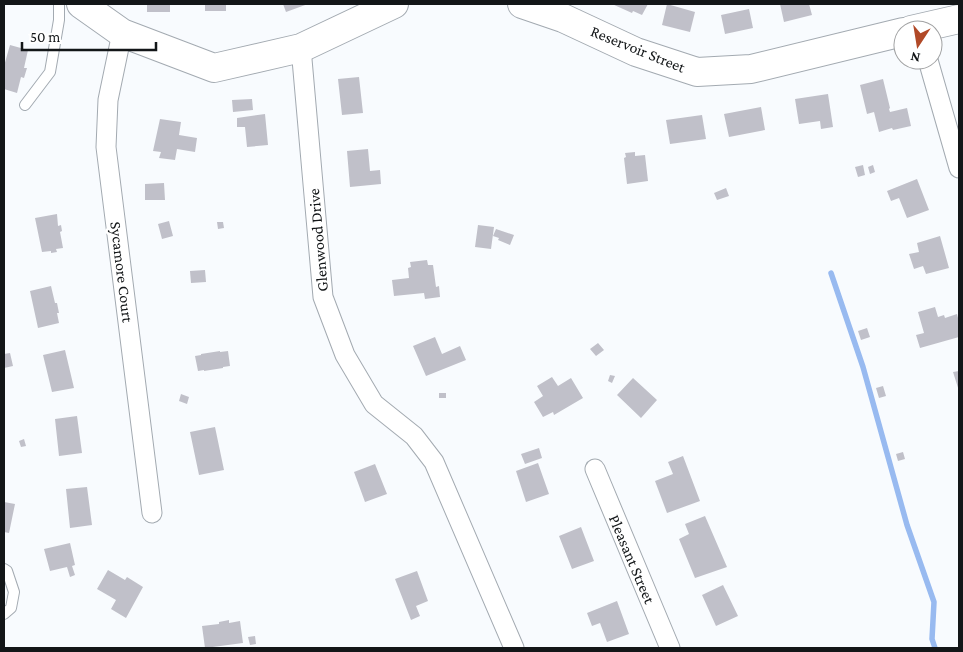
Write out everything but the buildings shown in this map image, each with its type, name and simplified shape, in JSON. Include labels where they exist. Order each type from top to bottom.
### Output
[{"type":"street","points":[[81,4],[122,32],[214,68],[301,48],[394,4]]},
{"type":"street","name":"Reservoir Street","points":[[522,4],[563,18],[636,52],[697,72],[751,69],[893,35]]},
{"type":"street","name":"Reservoir Street","points":[[943,22],[959,18]]},
{"type":"street","name":"Sycamore Court","points":[[122,32],[108,100],[106,147],[152,513]]},
{"type":"street","name":"Glenwood Drive","points":[[301,48],[322,297],[345,355],[374,404],[414,436],[434,462],[514,648]]},
{"type":"street","points":[[931,70],[959,168]]},
{"type":"street","name":"Pleasant Street","points":[[594,469],[670,648]]},
{"type":"lane","points":[[25,105],[50,72],[59,20],[59,4]]},
{"type":"lane","points":[[4,569],[7,571],[14,592],[11,608],[4,614]]},
{"type":"waterway","points":[[831,273],[863,367],[907,525],[934,602],[932,639],[935,648]]}]
